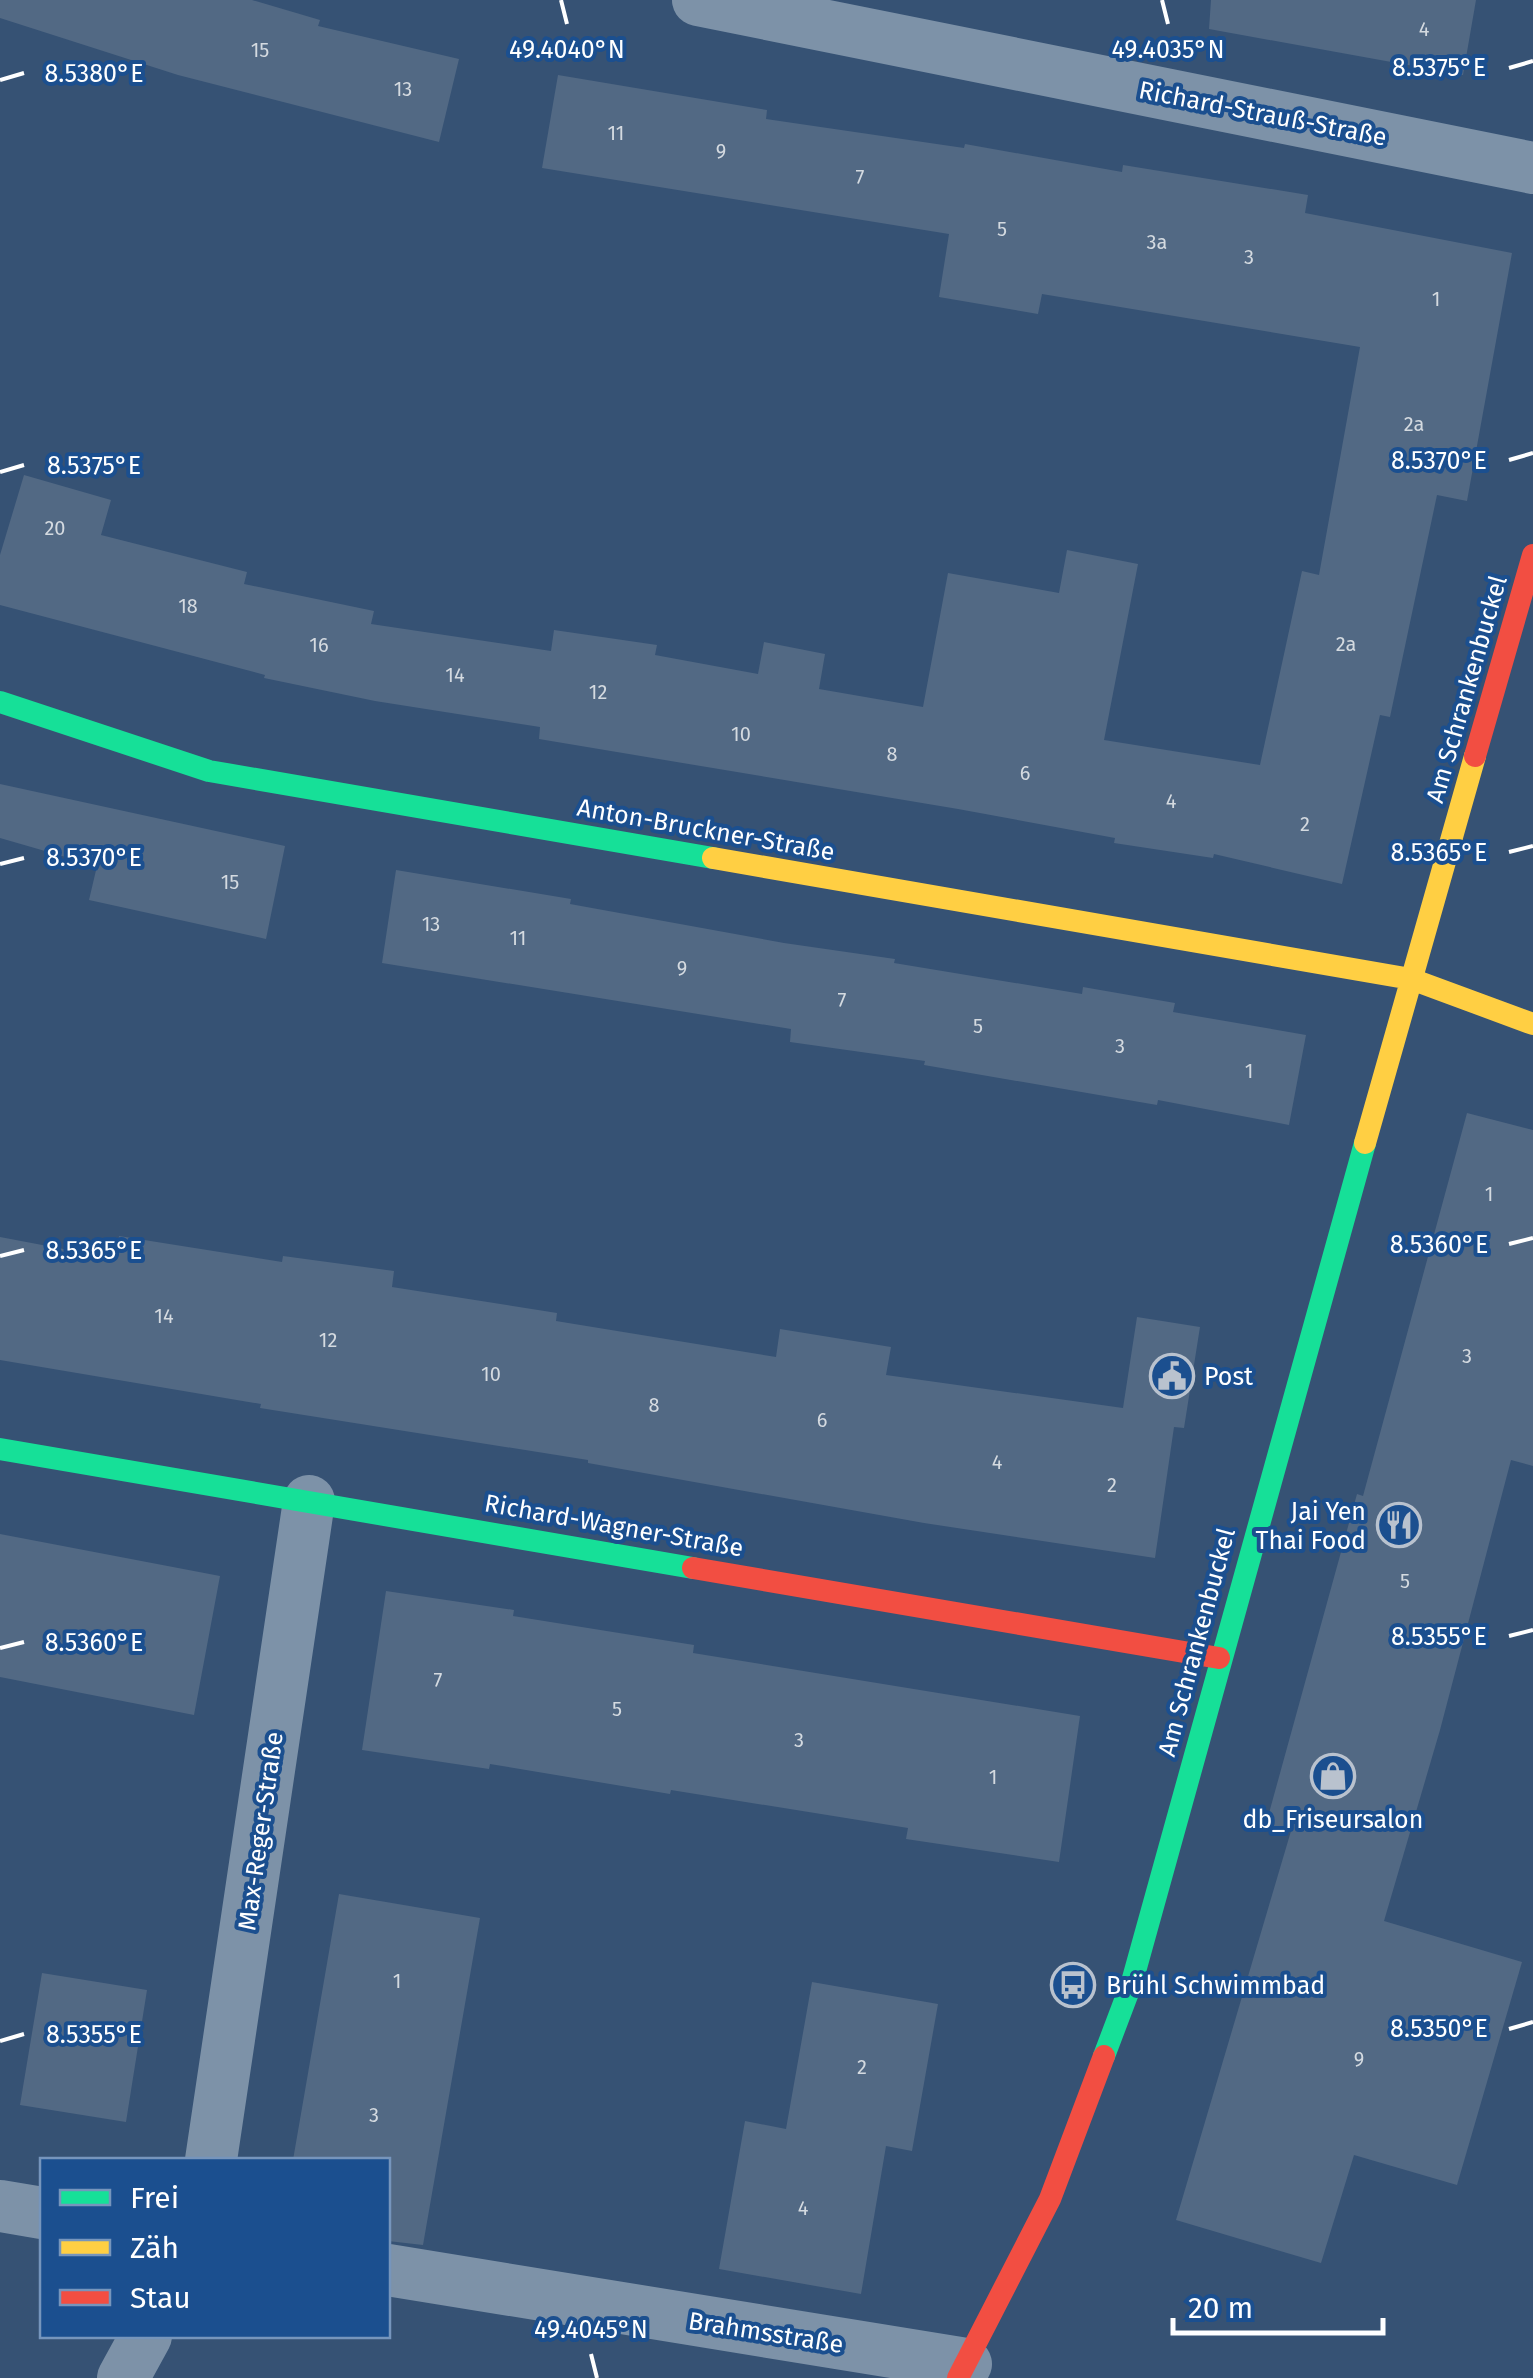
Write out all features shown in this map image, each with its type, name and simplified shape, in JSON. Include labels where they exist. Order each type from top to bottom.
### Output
[{"type":"street","name":"Richard-Strauß-Straße","points":[[698,0],[1533,168]]},
{"type":"street","name":"Am Schrankenbuckel","points":[[962,2371],[1050,2198],[1132,1982],[1219,1658],[1533,554]]},
{"type":"street","name":"Anton-Bruckner-Straße","points":[[0,702],[208,770],[1411,979],[1533,1024]]},
{"type":"street","name":"Richard-Wagner-Straße","points":[[0,1449],[1219,1658]]},
{"type":"street","name":"Max-Reger-Straße","points":[[211,2158],[309,1500]]},
{"type":"street","points":[[0,2206],[40,2213]]},
{"type":"street","name":"Brahmsstraße","points":[[390,2270],[962,2371]]},
{"type":"street","points":[[123,2378],[145,2338]]},
{"type":"building","points":[[0,0],[252,0],[320,20],[318,26],[459,59],[439,142],[178,75],[0,18]]},
{"type":"building","points":[[1211,0],[1476,0],[1463,75],[1209,29]]},
{"type":"building","points":[[558,75],[767,110],[766,119],[964,148],[965,144],[1122,172],[1123,165],[1308,195],[1305,213],[1512,253],[1467,501],[1437,495],[1390,717],[1380,715],[1342,884],[1214,854],[1213,858],[1114,843],[1115,838],[958,809],[539,739],[540,727],[375,701],[264,678],[265,675],[0,605],[0,555],[24,475],[111,500],[101,535],[247,572],[244,584],[374,611],[371,624],[551,651],[554,630],[657,645],[655,655],[758,674],[764,642],[825,654],[819,689],[923,707],[948,573],[1059,593],[1067,550],[1138,564],[1104,740],[1260,765],[1302,571],[1319,575],[1360,347],[1042,294],[1038,314],[939,297],[949,234],[542,168]]},
{"type":"building","points":[[0,784],[285,846],[266,939],[89,900],[97,866],[0,838]]},
{"type":"building","points":[[396,870],[571,899],[570,904],[784,943],[895,959],[894,963],[1082,994],[1083,987],[1175,1003],[1173,1012],[1306,1035],[1289,1125],[1158,1100],[1157,1105],[924,1065],[925,1061],[790,1042],[791,1029],[382,963]]},
{"type":"building","points":[[1467,1113],[1533,1130],[1533,1466],[1511,1460],[1440,1730],[1384,1921],[1522,1962],[1457,2185],[1354,2155],[1321,2263],[1176,2220],[1291,1831],[1266,1824],[1357,1494],[1363,1496]]},
{"type":"building","points":[[119,1236],[282,1262],[283,1256],[394,1271],[392,1287],[557,1313],[556,1321],[776,1357],[780,1329],[891,1347],[886,1375],[1123,1408],[1137,1317],[1200,1327],[1184,1428],[1174,1427],[1155,1558],[924,1523],[588,1460],[260,1408],[261,1404],[0,1360],[0,1237],[116,1259]]},
{"type":"building","points":[[0,1534],[220,1576],[194,1715],[0,1677]]},
{"type":"building","points":[[386,1591],[514,1610],[513,1616],[694,1645],[693,1653],[1080,1716],[1059,1862],[906,1839],[908,1828],[490,1764],[489,1769],[362,1750]]},
{"type":"building","points":[[339,1894],[480,1918],[423,2245],[390,2241],[390,2158],[293,2158]]},
{"type":"building","points":[[42,1973],[147,1990],[126,2122],[20,2105]]},
{"type":"building","points":[[812,1982],[938,2004],[912,2151],[886,2146],[861,2294],[719,2269],[745,2121],[786,2129]]},
{"type":"traffic: fast","points":[[0,702],[209,771],[713,858]]},
{"type":"traffic: fast","points":[[1104,2056],[1132,1982],[1365,1143]]},
{"type":"traffic: fast","points":[[0,1449],[693,1568]]},
{"type":"traffic: slow","points":[[1365,1143],[1475,756]]},
{"type":"traffic: slow","points":[[713,858],[1411,979],[1533,1024]]},
{"type":"traffic: jam","points":[[1475,756],[1533,555]]},
{"type":"traffic: jam","points":[[693,1568],[1219,1658]]},
{"type":"traffic: jam","points":[[958,2378],[1050,2199],[1104,2056]]},
{"type":"place","name":"Post","points":[[1172,1376]]},
{"type":"place","name":"Jai Yen Thai Food","points":[[1399,1525]]},
{"type":"place","name":"db_Friseursalon","points":[[1333,1776]]},
{"type":"place","name":"Brühl Schwimmbad","points":[[1073,1985]]}]
